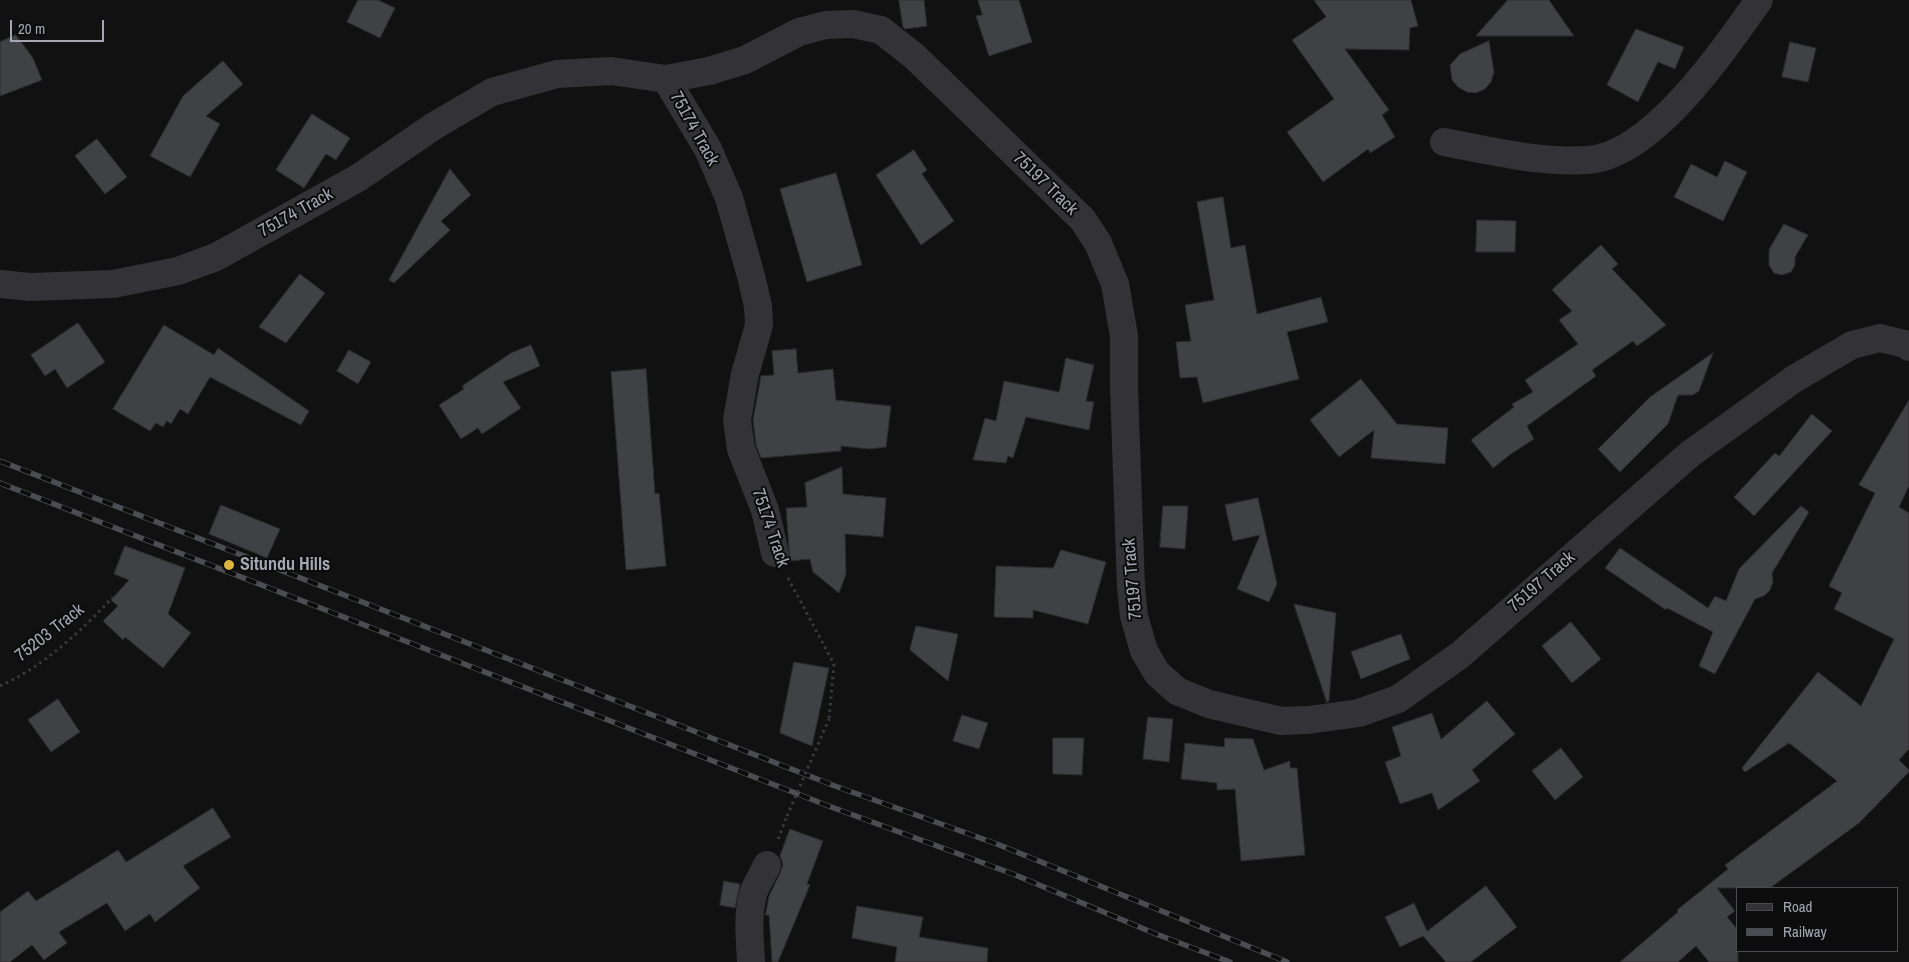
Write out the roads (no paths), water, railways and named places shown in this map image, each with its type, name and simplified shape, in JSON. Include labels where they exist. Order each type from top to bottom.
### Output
[{"type":"street","points":[[1444,142],[1541,159],[1589,160],[1608,156],[1631,144],[1657,126],[1696,84],[1759,0]]},
{"type":"street","name":"75197 Track","points":[[666,80],[709,71],[745,60],[799,32],[826,25],[853,24],[881,30],[914,56],[1083,220],[1098,243],[1115,284],[1124,336],[1131,588],[1134,616],[1144,651],[1157,673],[1177,691],[1209,704],[1281,721],[1308,720],[1359,713],[1398,699],[1460,655],[1690,454],[1794,379],[1852,345],[1880,338],[1905,344],[1909,347]]},
{"type":"street","name":"75174 Track","points":[[0,284],[30,286],[113,284],[178,271],[216,257],[358,178],[434,126],[492,92],[558,74],[611,71],[666,80],[708,149],[729,198],[752,276],[758,306],[759,325],[745,374],[737,420],[741,448],[765,510],[775,553]]},
{"type":"street","points":[[751,962],[749,920],[754,893],[767,865]]},
{"type":"railway","points":[[0,461],[835,786],[997,844],[1287,962]]},
{"type":"railway","points":[[0,483],[826,805],[1013,874],[1156,934],[1230,962]]},
{"type":"place","name":"Situndu Hills","points":[[229,565]]}]
